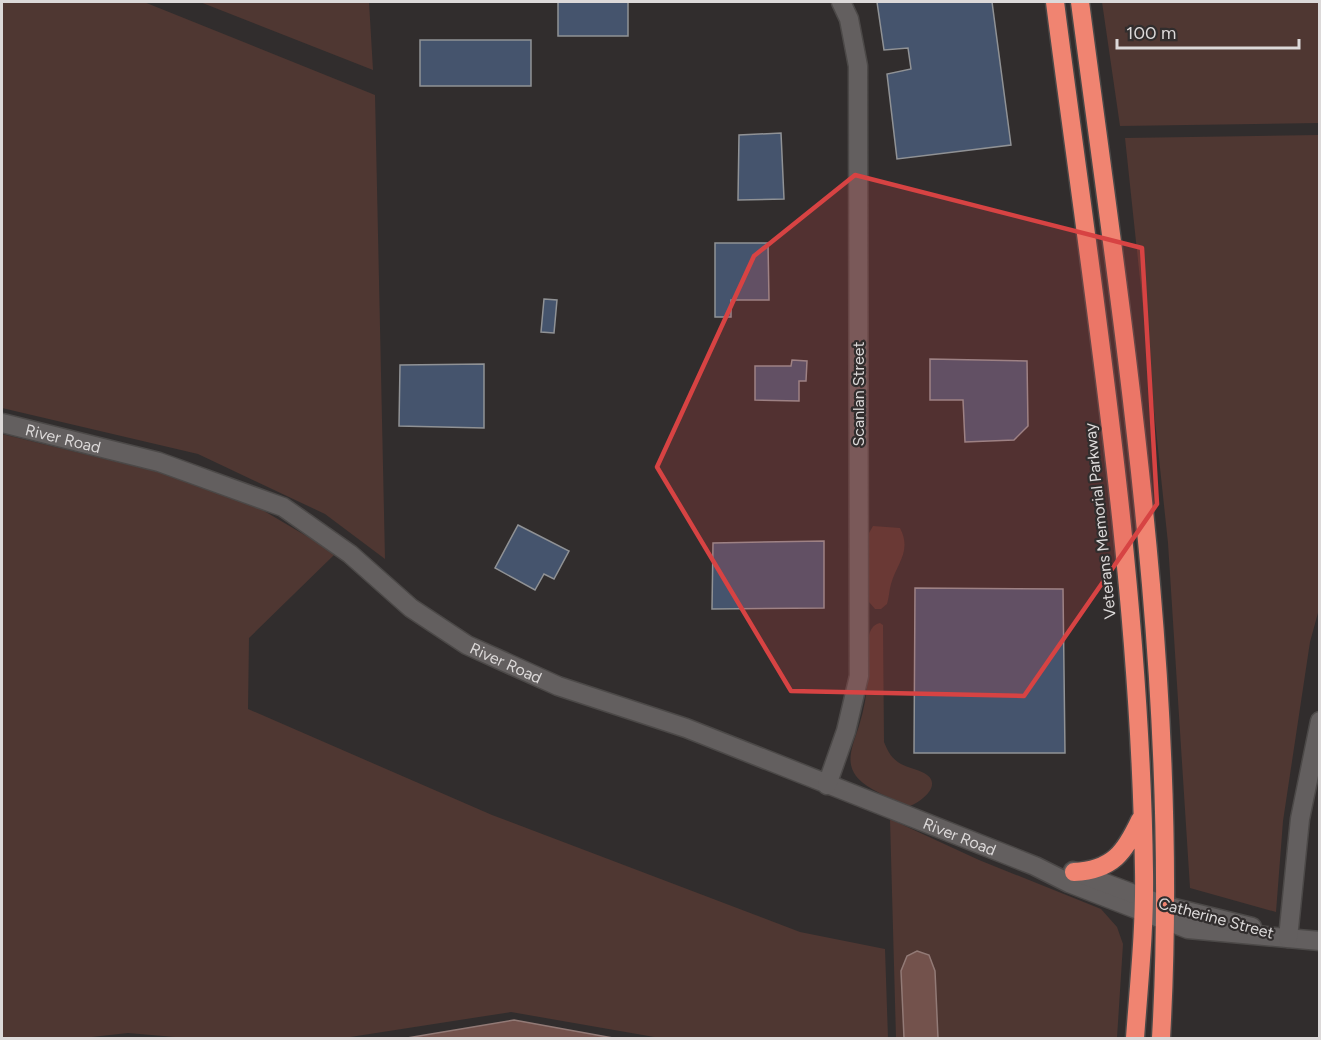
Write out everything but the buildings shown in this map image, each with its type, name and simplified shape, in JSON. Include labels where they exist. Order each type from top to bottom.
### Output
[{"type":"highway","name":"Veterans Memorial Parkway","points":[[1055,2],[1114,460],[1134,666],[1142,815],[1143,905],[1135,1038]]},
{"type":"highway","points":[[1080,2],[1132,405],[1158,653],[1166,914],[1161,1038]]},
{"type":"highway","points":[[1074,872],[1099,869],[1113,861],[1126,847],[1142,815]]},
{"type":"street","name":"Scanlan Street","points":[[827,785],[854,704],[859,676],[857,222],[859,183],[856,130],[858,66],[849,19],[841,2]]},
{"type":"street","name":"River Road","points":[[2,423],[159,462],[283,507],[350,554],[411,608],[467,645],[558,686],[686,728],[1035,866],[1069,883],[1143,905]]},
{"type":"street","points":[[1288,938],[1300,819],[1320,722]]},
{"type":"street","name":"River Road","points":[[1035,866],[1074,872],[1166,914]]},
{"type":"street","name":"Catherine Street","points":[[1166,914],[1214,933],[1320,941]]},
{"type":"highlighted area","points":[[855,175],[1142,248],[1157,504],[1024,696],[791,691],[657,467],[754,256]]},
{"type":"shaded area","points":[[2,2],[144,2],[375,95],[385,559],[325,514],[198,454],[2,408]]},
{"type":"shaded area","points":[[200,2],[369,2],[373,70]]},
{"type":"shaded area","points":[[1102,2],[1319,2],[1319,123],[1120,126]]},
{"type":"shaded area","points":[[1319,135],[1319,609],[1310,642],[1283,821],[1276,912],[1190,888],[1168,543],[1125,138]]},
{"type":"shaded area","points":[[2,434],[195,481],[254,505],[325,547],[334,555],[249,638],[248,709],[492,815],[800,932],[885,949],[888,1038],[660,1038],[511,1012],[344,1038],[186,1038],[128,1033],[83,1038],[2,1038]]},
{"type":"shaded area","points":[[873,526],[900,528],[904,544],[887,604],[881,609],[875,609],[869,602],[869,533]]},
{"type":"shaded area","points":[[880,623],[883,625],[884,742],[895,760],[924,773],[930,777],[932,782],[929,792],[910,806],[881,794],[862,782],[850,761],[866,695],[869,637],[874,626]]},
{"type":"shaded area","points":[[890,819],[979,860],[1101,909],[1117,927],[1123,944],[1117,1038],[896,1038]]},
{"type":"shaded area","points":[[917,951],[929,955],[935,971],[938,1038],[904,1038],[901,971],[907,956]]},
{"type":"shaded area","points":[[514,1020],[613,1038],[407,1038]]}]
